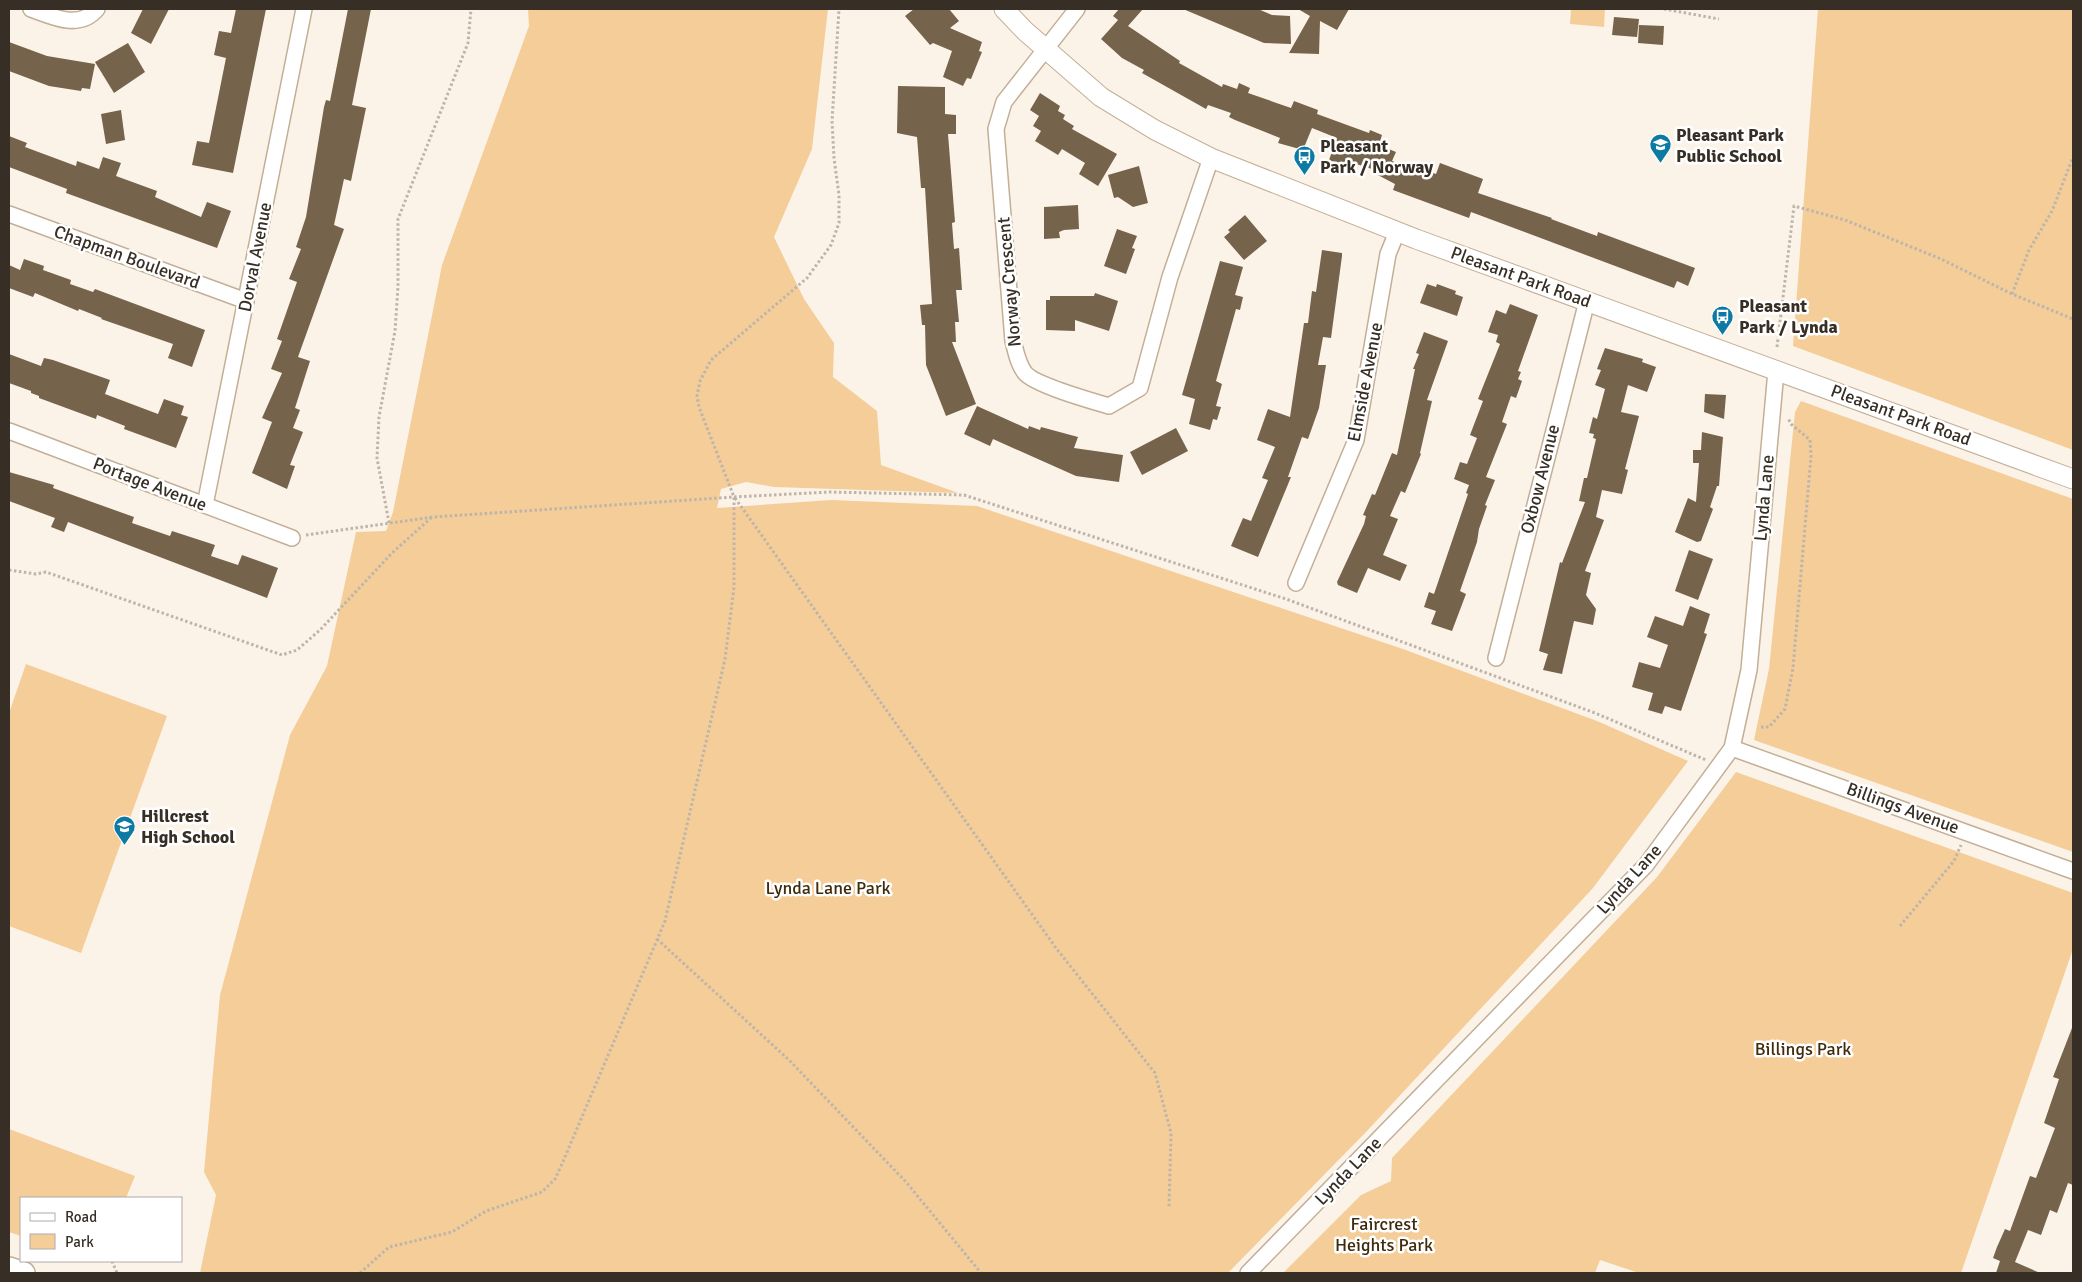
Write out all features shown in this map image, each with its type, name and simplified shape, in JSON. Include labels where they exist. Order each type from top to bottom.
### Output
[{"type":"main road","points":[[9,1268],[24,1273]]},
{"type":"street","points":[[31,9],[60,20],[78,21],[91,15],[97,9]]},
{"type":"street","name":"Dorval Avenue","points":[[205,505],[304,9]]},
{"type":"street","name":"Pleasant Park Road","points":[[1004,9],[1101,97],[1155,130],[1210,158],[1397,232],[2073,479]]},
{"type":"street","points":[[1045,47],[1077,9]]},
{"type":"street","name":"Norway Crescent","points":[[1045,47],[1004,102],[996,129],[1013,341],[1017,360],[1026,375],[1070,394],[1109,406],[1140,388],[1170,277],[1210,158]]},
{"type":"street","name":"Chapman Boulevard","points":[[9,214],[246,301]]},
{"type":"street","name":"Elmside Avenue","points":[[1296,583],[1356,440],[1388,254],[1397,232]]},
{"type":"street","name":"Oxbow Avenue","points":[[1496,658],[1587,301]]},
{"type":"street","name":"Lynda Lane","points":[[1248,1273],[1646,864],[1732,748],[1749,670],[1776,370]]},
{"type":"street","name":"Portage Avenue","points":[[9,431],[292,538]]},
{"type":"street","name":"Billings Avenue","points":[[1732,748],[1967,831],[2073,871]]},
{"type":"path","points":[[389,523],[377,458],[379,417],[395,331],[398,287],[398,219],[468,42],[471,9]]},
{"type":"path","points":[[839,9],[832,121],[840,210],[836,235],[819,264],[807,278],[712,360],[700,381],[697,396],[699,407],[734,498],[1056,948],[1155,1073],[1171,1133],[1169,1208]]},
{"type":"path","points":[[1664,9],[1719,19]]},
{"type":"path","points":[[2012,294],[2029,250],[2052,211],[2073,157]]},
{"type":"path","points":[[1777,346],[1794,206],[1845,220],[1941,259],[2012,294],[2073,319]]},
{"type":"path","points":[[1761,727],[1769,726],[1785,709],[1793,668],[1811,456],[1810,440],[1791,424],[1787,418],[1789,409]]},
{"type":"path","points":[[292,538],[433,517],[829,492],[964,495],[1286,599],[1596,713],[1718,766]]},
{"type":"path","points":[[360,1273],[389,1247],[452,1232],[486,1211],[537,1195],[551,1184],[562,1164],[668,910],[725,659],[734,587],[734,498]]},
{"type":"path","points":[[9,570],[36,574],[46,572],[282,654],[297,650],[320,630],[392,553],[433,517]]},
{"type":"path","points":[[1900,926],[1954,861],[1967,831]]},
{"type":"path","points":[[657,939],[789,1060],[906,1182],[981,1273]]},
{"type":"green space","name":"Lynda Lane Park","points":[[528,9],[828,9],[812,149],[774,237],[804,299],[834,343],[833,377],[877,411],[881,465],[958,493],[774,487],[746,482],[721,489],[717,508],[831,500],[977,506],[1403,649],[1597,721],[1688,761],[1593,888],[1366,1132],[1228,1273],[200,1273],[216,1195],[204,1172],[220,995],[290,735],[327,666],[356,532],[386,531],[393,512],[442,265],[529,26]]},
{"type":"green space","points":[[1571,9],[1605,9],[1604,27],[1570,24]]},
{"type":"green space","points":[[1818,9],[2073,9],[2073,450],[1793,346]]},
{"type":"green space","points":[[1801,401],[2073,499],[2073,852],[1754,740],[1769,669],[1795,412]]},
{"type":"green space","points":[[26,664],[167,716],[81,953],[9,926],[9,713]]},
{"type":"green space","name":"Billings Park","points":[[1736,772],[2073,893],[2073,949],[1961,1273],[1639,1273],[1600,1260],[1595,1273],[1283,1273],[1361,1195],[1391,1181],[1392,1158],[1657,877]]},
{"type":"green space","points":[[9,1129],[135,1176],[126,1197],[20,1197],[20,1236],[9,1232]]},
{"type":"building","points":[[143,9],[169,9],[151,44],[131,33]]},
{"type":"building","points":[[236,9],[266,9],[233,173],[192,165],[197,141],[209,143],[226,58],[214,55],[219,31],[231,33]]},
{"type":"building","points":[[348,9],[371,9],[352,105],[366,108],[351,181],[344,179],[334,225],[344,229],[298,357],[310,361],[295,408],[300,410],[293,428],[303,432],[290,465],[295,466],[287,489],[252,473],[272,422],[262,418],[282,373],[271,369],[282,341],[277,339],[297,282],[289,279],[301,249],[296,247],[306,217],[324,107],[326,100],[330,101]]},
{"type":"building","points":[[914,9],[949,9],[959,21],[950,28],[982,42],[979,51],[982,52],[971,79],[967,78],[963,86],[943,77],[952,51],[933,43],[930,45],[905,16]]},
{"type":"building","points":[[1119,9],[1143,9],[1128,26],[1180,61],[1179,63],[1222,87],[1223,84],[1237,89],[1239,83],[1250,88],[1248,93],[1291,108],[1294,101],[1318,110],[1317,114],[1369,133],[1370,130],[1382,135],[1379,145],[1396,152],[1392,161],[1419,171],[1420,168],[1436,174],[1440,163],[1483,179],[1478,193],[1552,218],[1597,236],[1598,232],[1695,268],[1688,286],[1677,281],[1674,288],[1471,212],[1469,218],[1393,190],[1395,184],[1374,173],[1375,170],[1350,162],[1348,167],[1329,160],[1337,138],[1312,128],[1303,150],[1278,143],[1280,138],[1229,117],[1231,113],[1208,105],[1206,109],[1142,73],[1144,70],[1122,58],[1101,39],[1118,20],[1113,16]]},
{"type":"building","points":[[1183,9],[1258,9],[1272,15],[1290,16],[1291,44],[1264,43]]},
{"type":"building","points":[[1298,9],[1349,9],[1337,30],[1320,21],[1319,54],[1289,53],[1310,16]]},
{"type":"building","points":[[1614,17],[1639,19],[1637,37],[1612,35]]},
{"type":"building","points":[[1639,25],[1664,26],[1663,45],[1638,43]]},
{"type":"building","points":[[9,42],[47,56],[95,64],[90,89],[82,88],[81,91],[49,86],[9,71]]},
{"type":"building","points":[[128,43],[145,72],[114,93],[95,62]]},
{"type":"building","points":[[898,86],[945,87],[945,114],[956,115],[956,134],[948,134],[955,222],[952,223],[954,249],[959,248],[962,290],[956,290],[959,322],[955,322],[956,342],[952,342],[976,404],[946,416],[926,365],[925,325],[922,325],[920,305],[932,304],[925,188],[921,188],[917,137],[897,133]]},
{"type":"building","points":[[1040,93],[1060,106],[1058,111],[1065,115],[1063,119],[1074,126],[1072,129],[1117,154],[1098,186],[1079,174],[1085,163],[1062,149],[1058,155],[1035,141],[1041,131],[1033,126],[1039,116],[1030,110]]},
{"type":"building","points":[[121,110],[125,140],[106,144],[101,114]]},
{"type":"building","points":[[9,136],[27,143],[25,147],[76,166],[77,161],[99,169],[103,157],[121,163],[116,176],[157,191],[155,197],[201,217],[207,202],[231,211],[217,248],[66,193],[67,189],[9,167]]},
{"type":"building","points":[[1139,166],[1148,203],[1133,207],[1118,197],[1114,198],[1108,175]]},
{"type":"building","points":[[1078,205],[1079,229],[1059,232],[1060,238],[1044,239],[1044,207]]},
{"type":"building","points":[[1245,215],[1267,241],[1244,260],[1224,237],[1230,232],[1228,230]]},
{"type":"building","points":[[1117,229],[1137,236],[1132,248],[1135,249],[1126,274],[1104,266]]},
{"type":"building","points":[[1322,250],[1342,253],[1342,256],[1331,338],[1323,337],[1318,365],[1326,365],[1319,408],[1308,439],[1302,437],[1288,477],[1291,477],[1258,557],[1231,546],[1243,518],[1251,521],[1268,480],[1262,478],[1275,447],[1257,440],[1268,409],[1290,417],[1304,323],[1308,323],[1312,291],[1316,292]]},
{"type":"building","points":[[24,259],[44,266],[43,270],[71,280],[70,284],[93,292],[95,289],[205,330],[192,367],[168,358],[173,344],[101,319],[79,309],[78,311],[35,293],[33,297],[9,288],[9,265],[20,270]]},
{"type":"building","points":[[1220,261],[1243,267],[1235,295],[1243,297],[1240,310],[1236,309],[1216,381],[1222,384],[1216,406],[1221,407],[1217,420],[1213,419],[1210,430],[1189,424],[1195,399],[1182,395]]},
{"type":"building","points":[[1427,284],[1436,287],[1437,284],[1456,291],[1455,294],[1463,297],[1457,316],[1420,303]]},
{"type":"building","points":[[1095,293],[1118,301],[1109,331],[1075,320],[1075,331],[1046,330],[1046,300],[1050,300],[1050,296],[1094,296]]},
{"type":"building","points":[[1510,304],[1538,315],[1518,371],[1521,372],[1518,379],[1522,381],[1516,398],[1511,396],[1502,422],[1507,424],[1486,477],[1495,480],[1485,505],[1487,506],[1479,529],[1477,542],[1460,591],[1466,594],[1452,631],[1431,624],[1436,611],[1424,607],[1429,592],[1434,594],[1468,494],[1466,493],[1469,485],[1454,479],[1460,462],[1467,464],[1477,438],[1470,435],[1483,401],[1478,399],[1500,344],[1496,342],[1498,335],[1488,332],[1496,310],[1506,314]]},
{"type":"building","points":[[1424,332],[1448,341],[1427,400],[1432,401],[1421,454],[1405,493],[1401,491],[1390,516],[1398,519],[1383,555],[1407,565],[1400,581],[1368,568],[1357,593],[1338,585],[1337,582],[1364,524],[1366,516],[1363,515],[1372,494],[1375,495],[1392,453],[1397,455],[1415,369],[1413,369],[1419,354],[1416,353]]},
{"type":"building","points":[[1605,348],[1643,359],[1642,362],[1656,367],[1647,392],[1628,385],[1621,412],[1639,416],[1625,469],[1628,470],[1622,494],[1602,490],[1596,517],[1604,520],[1585,571],[1591,573],[1586,595],[1596,609],[1593,625],[1574,621],[1562,674],[1543,670],[1548,654],[1539,651],[1560,562],[1562,563],[1585,502],[1579,501],[1584,478],[1587,478],[1596,439],[1593,438],[1594,434],[1589,433],[1593,417],[1597,419],[1605,389],[1595,385],[1601,370],[1597,369]]},
{"type":"building","points":[[9,354],[41,366],[44,358],[53,360],[110,380],[105,394],[158,414],[164,399],[184,406],[181,415],[188,417],[176,448],[124,429],[125,426],[97,415],[96,419],[39,398],[39,396],[31,393],[31,391],[9,383]]},
{"type":"building","points":[[1705,394],[1726,395],[1724,419],[1704,412]]},
{"type":"building","points":[[977,406],[1028,429],[1029,426],[1040,430],[1041,427],[1078,437],[1074,448],[1123,455],[1119,482],[1076,476],[993,439],[990,446],[964,434]]},
{"type":"building","points":[[1176,428],[1188,451],[1142,475],[1130,452]]},
{"type":"building","points":[[1702,432],[1723,437],[1719,486],[1717,486],[1710,507],[1713,509],[1701,541],[1697,542],[1675,532],[1688,498],[1696,502],[1699,463],[1693,463],[1693,450],[1701,450]]},
{"type":"building","points":[[9,472],[54,485],[53,488],[134,517],[132,523],[170,536],[172,531],[215,545],[211,556],[238,565],[242,555],[278,568],[267,598],[68,522],[64,532],[51,527],[55,518],[9,501]]},
{"type":"building","points":[[1689,550],[1713,559],[1698,600],[1675,591]]},
{"type":"building","points":[[1690,606],[1710,614],[1704,633],[1707,634],[1681,711],[1665,706],[1662,714],[1648,710],[1653,693],[1632,687],[1639,662],[1660,668],[1668,645],[1647,637],[1655,616],[1683,626]]},
{"type":"building","points":[[2072,1028],[2073,1185],[2068,1183],[2057,1213],[2050,1210],[2041,1235],[2028,1230],[2015,1262],[2040,1273],[1996,1273],[2000,1261],[1993,1258],[1997,1247],[2005,1229],[2010,1231],[2030,1176],[2036,1178],[2055,1128],[2044,1123],[2059,1079],[2053,1077]]},
{"type":"place","name":"Pleasant Park Public School","points":[[1660,164]]},
{"type":"place","name":"Pleasant Park / Norway","points":[[1304,175]]},
{"type":"place","name":"Pleasant Park / Lynda","points":[[1723,335]]},
{"type":"place","name":"Hillcrest High School","points":[[125,845]]},
{"type":"park label","name":"Faircrest Heights Park","points":[[1384,1234]]}]
